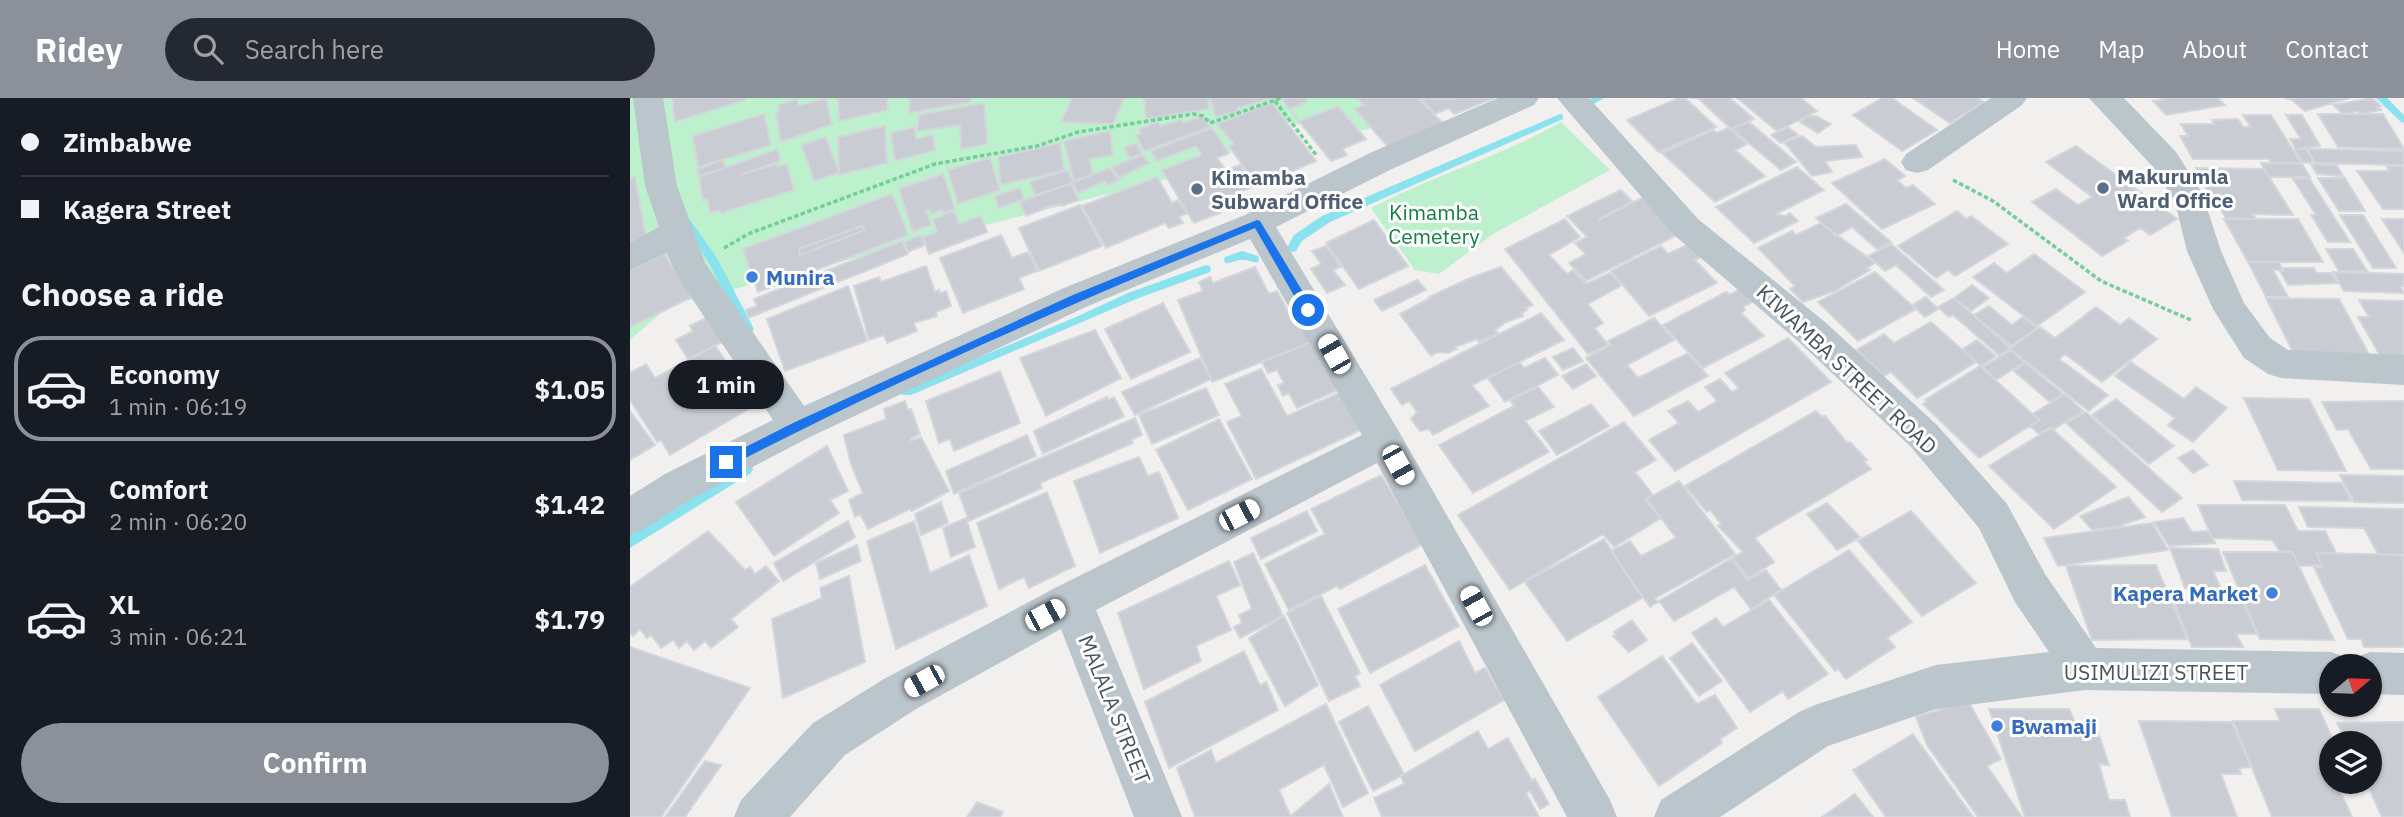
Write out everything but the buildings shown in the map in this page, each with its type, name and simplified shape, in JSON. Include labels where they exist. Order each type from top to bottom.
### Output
[{"type":"street","points":[[648,98],[661,186],[689,267],[797,426]]},
{"type":"street","points":[[630,517],[679,486],[797,426],[1076,298],[1257,223],[1381,161],[1524,98]]},
{"type":"street","name":"KIWAMBA STREET ROAD","points":[[1572,98],[1686,227],[1812,332],[1924,436],[1993,516],[2030,588],[2085,669]]},
{"type":"street","points":[[1917,162],[2012,98]]},
{"type":"street","points":[[2104,98],[2119,109],[2165,160],[2191,201],[2204,251],[2230,309],[2257,348],[2281,364],[2404,370]]},
{"type":"street","points":[[1257,223],[1385,441],[1593,817]]},
{"type":"street","points":[[630,258],[676,233]]},
{"type":"street","points":[[758,817],[829,739],[900,694],[1070,602],[1385,441]]},
{"type":"street","name":"MALALA STREET","points":[[1070,602],[1090,645],[1158,817]]},
{"type":"street","name":"USIMULIZI STREET","points":[[1678,817],[1815,728],[1870,707],[1936,687],[2085,669],[2319,673]]},
{"type":"street","points":[[2382,673],[2404,674]]},
{"type":"path","points":[[689,267],[748,234],[935,164],[1037,146],[1078,132],[1193,114],[1203,116],[1210,123],[1281,98]]},
{"type":"path","points":[[1275,101],[1286,112],[1323,165],[1334,170],[1381,161]]},
{"type":"path","points":[[1917,162],[1993,201],[2101,281],[2197,322]]},
{"type":"green space","points":[[630,98],[1464,98],[1459,105],[1356,132],[1281,122],[1195,172],[670,305],[630,340]]},
{"type":"green space","name":"Kimamba Cemetery","points":[[1561,122],[1610,170],[1493,234],[1439,274],[1415,270],[1371,208],[1514,146]]},
{"type":"waterway","points":[[1592,102],[1599,98]]},
{"type":"waterway","points":[[2381,98],[2404,120]]},
{"type":"waterway","points":[[1292,248],[1298,238],[1326,219],[1560,117]]},
{"type":"waterway","points":[[687,224],[713,261],[748,329]]},
{"type":"waterway","points":[[1229,260],[1242,255],[1254,259]]},
{"type":"waterway","points":[[1081,319],[1132,296],[1206,269]]},
{"type":"waterway","points":[[907,392],[1075,321]]},
{"type":"waterway","points":[[630,542],[747,469]]},
{"type":"place","name":"Makurumla Ward Office","points":[[2103,188]]},
{"type":"place","name":"Kimamba Subward Office","points":[[1197,189]]},
{"type":"place","name":"Munira","points":[[752,277]]},
{"type":"place","name":"Kapera Market","points":[[2272,593]]},
{"type":"place","name":"Bwamaji","points":[[1997,726]]},
{"type":"route","points":[[726,462],[797,426],[1076,298],[1257,223],[1308,310]]}]
